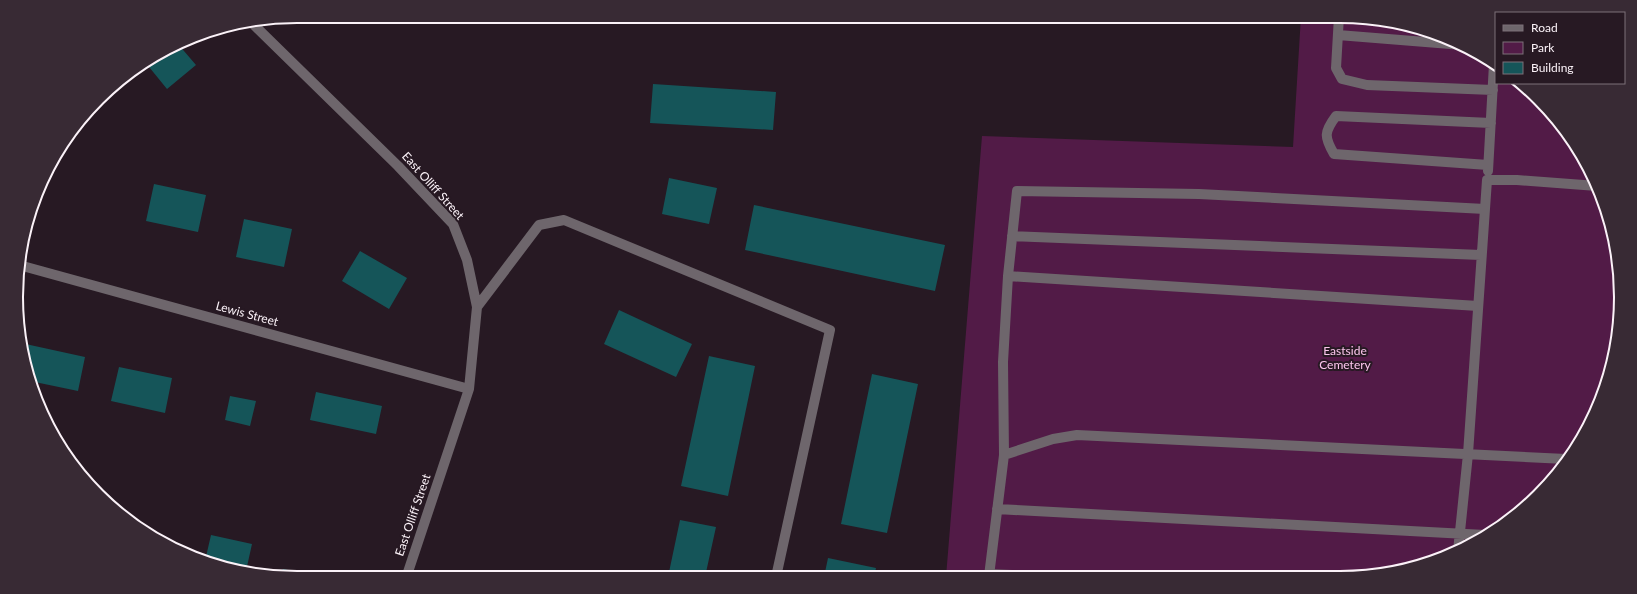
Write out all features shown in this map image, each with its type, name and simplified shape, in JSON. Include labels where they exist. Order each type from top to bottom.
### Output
[{"type":"street","points":[[1339,23],[1336,68],[1342,79],[1367,85],[1496,87],[1491,123],[1484,209],[1468,454],[1459,544]]},
{"type":"street","name":"East Olliff Street","points":[[255,26],[398,166],[453,224],[467,260],[477,307],[470,389],[408,571]]},
{"type":"street","points":[[1338,35],[1440,42]]},
{"type":"street","points":[[1488,165],[1334,154],[1328,143],[1327,128],[1336,116],[1491,123]]},
{"type":"street","points":[[1487,180],[1517,180],[1590,186]]},
{"type":"street","points":[[989,571],[1004,455],[1003,362],[1008,276],[1017,191],[1199,194],[1484,209]]},
{"type":"street","points":[[477,307],[539,225],[564,220],[830,330],[777,571]]},
{"type":"street","points":[[1012,236],[1481,255]]},
{"type":"street","name":"Lewis Street","points":[[25,267],[470,389]]},
{"type":"street","points":[[1008,276],[1478,306]]},
{"type":"street","points":[[1004,455],[1053,439],[1077,435],[1562,458]]},
{"type":"street","points":[[997,509],[1476,535]]},
{"type":"green space","name":"Eastside Cemetery","points":[[1301,23],[1376,25],[1411,32],[1445,44],[1461,51],[1495,71],[1495,84],[1512,84],[1534,103],[1557,130],[1568,145],[1586,176],[1605,226],[1612,261],[1614,297],[1612,333],[1609,350],[1605,368],[1593,402],[1586,418],[1568,449],[1546,478],[1521,503],[1507,514],[1492,525],[1461,543],[1411,562],[1376,569],[1340,571],[946,571],[982,136],[1293,147]]},
{"type":"building","points":[[182,48],[196,65],[167,89],[149,67]]},
{"type":"building","points":[[653,84],[776,92],[773,130],[650,123]]},
{"type":"building","points":[[669,178],[717,188],[709,224],[662,214]]},
{"type":"building","points":[[154,184],[206,195],[198,232],[146,221]]},
{"type":"building","points":[[754,205],[945,245],[935,291],[745,250]]},
{"type":"building","points":[[244,219],[292,229],[284,267],[236,257]]},
{"type":"building","points":[[360,251],[407,278],[389,309],[342,281]]},
{"type":"building","points":[[619,310],[692,344],[676,377],[604,344]]},
{"type":"building","points":[[27,344],[85,357],[78,391],[37,382],[32,368]]},
{"type":"building","points":[[709,356],[755,366],[728,496],[681,486]]},
{"type":"building","points":[[119,367],[172,378],[165,413],[111,401]]},
{"type":"building","points":[[872,374],[918,384],[887,533],[841,524]]},
{"type":"building","points":[[316,392],[382,406],[376,434],[310,420]]},
{"type":"building","points":[[230,396],[256,401],[250,426],[225,420]]},
{"type":"building","points":[[680,520],[716,527],[706,571],[669,571]]},
{"type":"building","points":[[211,535],[252,544],[247,567],[226,562],[206,555]]},
{"type":"building","points":[[828,558],[876,568],[875,571],[825,571]]}]
